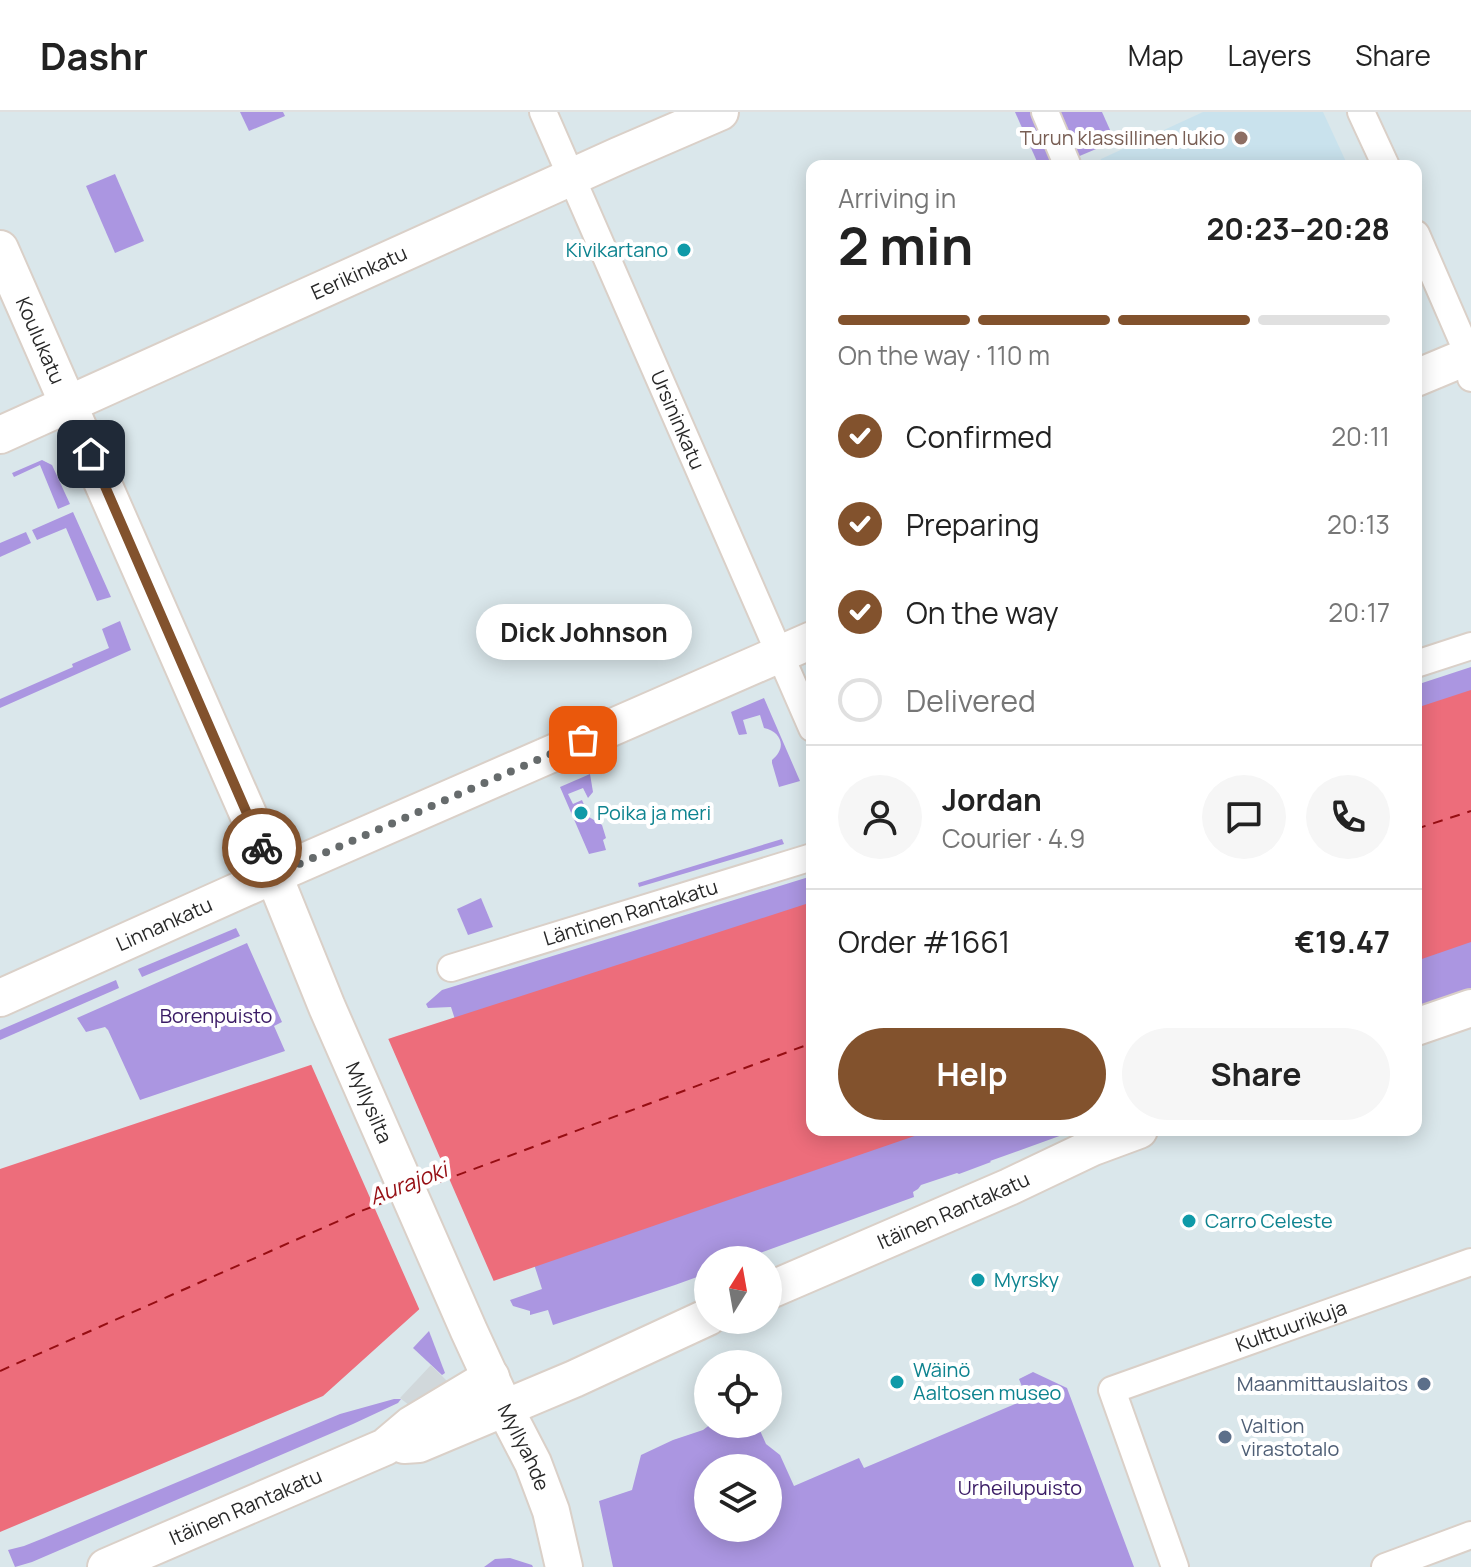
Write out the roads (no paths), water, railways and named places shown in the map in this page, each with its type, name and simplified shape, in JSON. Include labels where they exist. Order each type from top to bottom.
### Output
[{"type":"main road","name":"Eerikinkatu","points":[[0,435],[720,112]]},
{"type":"main road","name":"Koulukatu","points":[[0,249],[274,875],[327,1007]]},
{"type":"main road","points":[[1422,376],[1470,363]]},
{"type":"main road","name":"Linnankatu","points":[[0,998],[796,647]]},
{"type":"main road","name":"Myllysilta","points":[[327,1007],[469,1331]]},
{"type":"main road","points":[[1422,1025],[1471,1008]]},
{"type":"main road","name":"Itäinen Rantakatu","points":[[782,1285],[1123,1136]]},
{"type":"main road","name":"Itäinen Rantakatu","points":[[106,1567],[385,1447],[419,1444],[498,1392],[574,1379],[694,1323]]},
{"type":"main road","name":"Myllyahde","points":[[469,1331],[533,1463],[551,1511],[564,1567]]},
{"type":"street","name":"Ursininkatu","points":[[543,112],[571,177],[796,647],[806,698]]},
{"type":"street","points":[[1045,112],[1065,160]]},
{"type":"street","points":[[1361,112],[1383,160]]},
{"type":"street","points":[[1422,248],[1470,363]]},
{"type":"street","points":[[1422,662],[1471,646]]},
{"type":"street","name":"Läntinen Rantakatu","points":[[451,968],[806,859]]},
{"type":"street","name":"Kulttuurikuja","points":[[1175,1567],[1112,1390],[1471,1262]]},
{"type":"street","points":[[1385,1567],[1471,1535]]},
{"type":"water","points":[[1471,690],[1471,942],[1422,959],[1422,706]]},
{"type":"water","name":"Aurajoki","points":[[806,904],[806,1136],[915,1136],[424,1305],[323,1396],[0,1532],[0,1169]]},
{"type":"place","name":"Turun klassillinen lukio","points":[[1241,138]]},
{"type":"place","name":"Kivikartano","points":[[684,250]]},
{"type":"place","name":"Dick Johnson","points":[[583,740]]},
{"type":"place","name":"Poika ja meri","points":[[581,813]]},
{"type":"place","name":"Carro Celeste","points":[[1189,1221]]},
{"type":"place","name":"Myrsky","points":[[978,1280]]},
{"type":"place","name":"Wäinö Aaltosen museo","points":[[897,1382]]},
{"type":"place","name":"Maanmittauslaitos","points":[[1424,1384]]},
{"type":"place","name":"Valtion virastotalo","points":[[1225,1437]]},
{"type":"park label","name":"Borenpuisto","points":[[216,1016]]},
{"type":"park label","name":"Urheilupuisto","points":[[1020,1488]]}]
